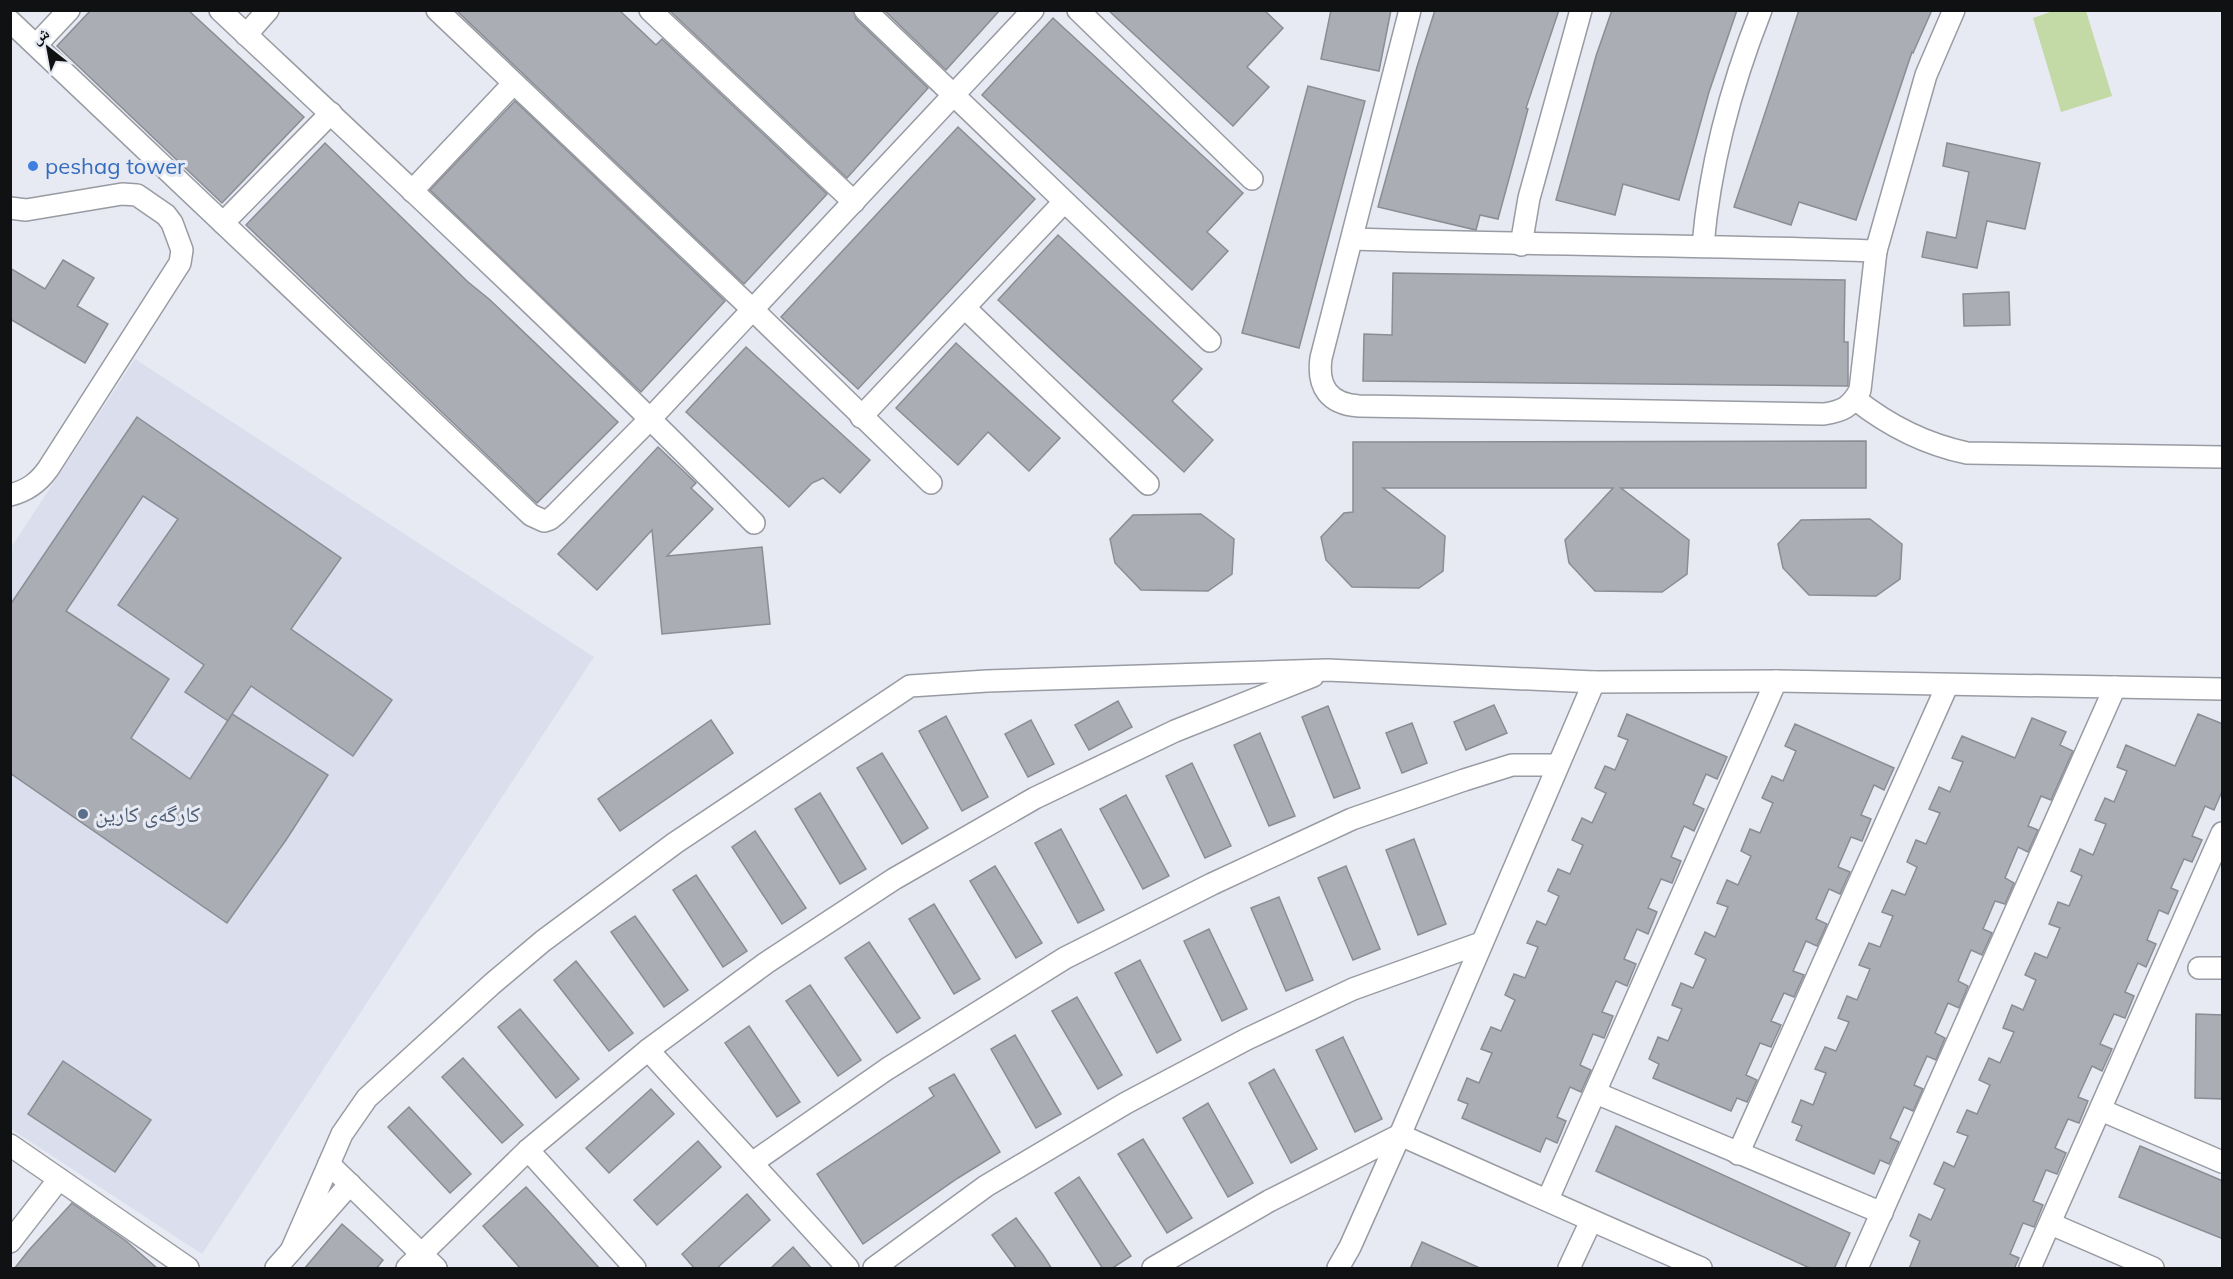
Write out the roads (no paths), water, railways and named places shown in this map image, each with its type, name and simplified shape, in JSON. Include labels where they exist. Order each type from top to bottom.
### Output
[{"type":"street","points":[[36,45],[69,10]]},
{"type":"street","points":[[220,10],[332,113],[651,418],[754,523]]},
{"type":"street","points":[[246,35],[268,10]]},
{"type":"street","points":[[437,10],[752,309],[931,483]]},
{"type":"street","points":[[650,10],[854,202]]},
{"type":"street","points":[[865,10],[1210,341]]},
{"type":"street","points":[[10,21],[538,519],[544,521],[550,519],[651,418],[1034,10]]},
{"type":"street","points":[[1078,10],[1252,179]]},
{"type":"street","points":[[1410,10],[1319,370],[1327,393],[1349,405],[1824,414],[1841,412],[1850,407],[1862,380],[1876,251],[1926,75],[1954,10]]},
{"type":"street","points":[[1521,244],[1529,198],[1581,10]]},
{"type":"street","points":[[1703,245],[1706,208],[1725,116],[1761,10]]},
{"type":"street","points":[[412,191],[513,84]]},
{"type":"street","points":[[223,223],[332,113]]},
{"type":"street","points":[[10,208],[26,210],[122,194],[137,195],[166,215],[172,223],[183,250],[180,263],[48,470],[28,489],[10,495]]},
{"type":"street","points":[[861,417],[1064,202]]},
{"type":"street","points":[[1352,239],[1521,244],[1703,245],[1876,251]]},
{"type":"street","points":[[965,308],[1148,484]]},
{"type":"street","points":[[1855,399],[1907,433],[1946,448],[1967,453],[2223,457]]},
{"type":"street","points":[[414,1261],[528,1150],[648,1050],[766,963],[894,879],[1035,798],[1175,730],[1327,670]]},
{"type":"street","points":[[291,1251],[342,1134],[367,1098],[492,984],[543,942],[675,843],[910,686],[987,681],[1327,670],[1594,682],[1776,681],[1947,686],[2223,689]]},
{"type":"street","points":[[1548,1199],[1776,681]]},
{"type":"street","points":[[1338,1269],[1400,1135],[1594,682]]},
{"type":"street","points":[[1738,1154],[1947,686]]},
{"type":"street","points":[[1857,1269],[2115,687]]},
{"type":"street","points":[[752,1164],[887,1069],[1065,958],[1212,884],[1352,819],[1512,765],[1557,765]]},
{"type":"street","points":[[2030,1269],[2223,833]]},
{"type":"street","points":[[874,1269],[986,1186],[1126,1103],[1246,1039],[1353,989],[1481,943]]},
{"type":"street","points":[[2199,968],[2223,968]]},
{"type":"street","points":[[648,1050],[848,1269]]},
{"type":"street","points":[[1596,1093],[1882,1213]]},
{"type":"street","points":[[2101,1110],[2223,1162]]},
{"type":"street","points":[[1400,1135],[1701,1269]]},
{"type":"street","points":[[1153,1269],[1269,1201],[1400,1135]]},
{"type":"street","points":[[10,1145],[188,1269]]},
{"type":"street","points":[[528,1150],[635,1269]]},
{"type":"street","points":[[329,1164],[350,1184],[414,1261],[436,1269]]},
{"type":"street","points":[[10,1242],[60,1179]]},
{"type":"street","points":[[276,1269],[350,1184]]},
{"type":"street","points":[[1569,1269],[1591,1221]]},
{"type":"street","points":[[2051,1224],[2153,1269]]},
{"type":"place","name":"peshag tower","points":[[33,166]]},
{"type":"place","name":"کارگەی کارین","points":[[83,814]]}]
